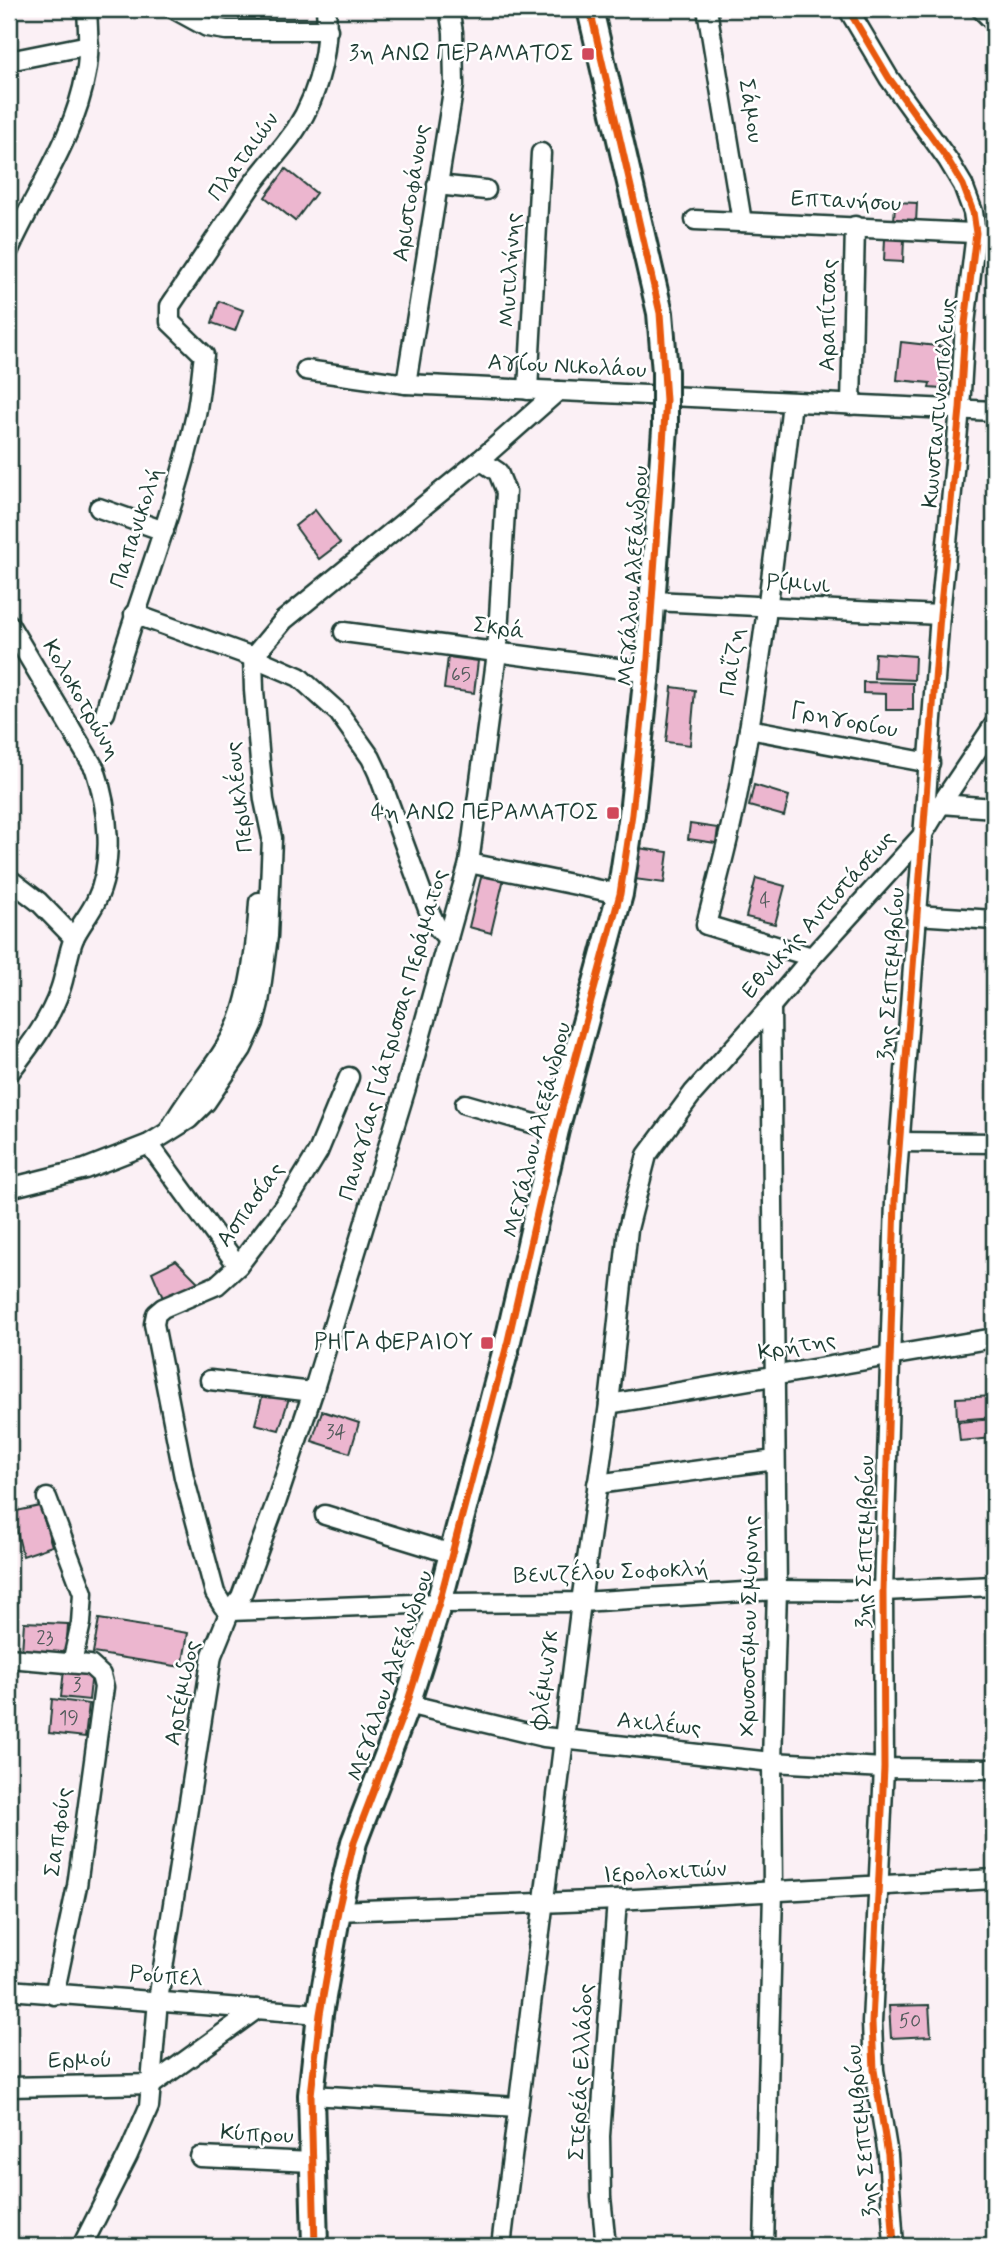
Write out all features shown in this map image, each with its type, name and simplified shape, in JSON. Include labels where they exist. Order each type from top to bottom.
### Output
[{"type":"street","points":[[9,250],[72,123],[82,96],[89,45],[87,9]]},
{"type":"street","points":[[174,9],[207,27],[226,30],[328,30]]},
{"type":"street","name":"Πλαταιών","points":[[204,355],[170,322],[170,306],[254,182],[303,120],[323,62],[328,30],[326,9]]},
{"type":"street","name":"Αριστοφάνους","points":[[406,384],[454,85],[453,32],[449,9]]},
{"type":"street","name":"Μεγάλου Αλεξάνδρου","points":[[315,2246],[312,2095],[320,2014],[338,1911],[354,1842],[407,1704],[439,1603],[507,1345],[556,1130],[621,894],[632,814],[654,601],[665,429],[665,372],[660,313],[590,9]]},
{"type":"street","name":"Σάμου","points":[[707,9],[719,69],[742,222]]},
{"type":"street","name":"Κωνσταντινουπόλεως","points":[[848,9],[889,78],[948,160],[985,233],[965,324],[930,762],[921,837]]},
{"type":"street","points":[[981,9],[994,22]]},
{"type":"street","points":[[9,61],[89,45]]},
{"type":"street","name":"Μυτιλήνης","points":[[528,390],[541,153]]},
{"type":"street","points":[[437,185],[486,190]]},
{"type":"street","name":"Επτανήσου","points":[[695,220],[985,233]]},
{"type":"street","name":"Αραπίτσας","points":[[851,405],[855,226]]},
{"type":"street","name":"Παπανικολή","points":[[105,713],[134,614],[164,531],[196,411],[204,355]]},
{"type":"street","name":"Αγίου Νικολάου","points":[[306,370],[406,384],[994,411]]},
{"type":"street","points":[[253,657],[284,620],[480,460],[558,391]]},
{"type":"street","name":"Παΐζη","points":[[792,402],[740,784],[706,925],[812,957]]},
{"type":"street","name":"Παναγίας Γιάτρισσας Περάματος","points":[[230,1612],[241,1597],[313,1392],[406,1088],[469,863],[496,653],[506,492],[498,472],[480,460]]},
{"type":"street","points":[[99,508],[164,531]]},
{"type":"street","name":"Ρίμινι","points":[[654,601],[940,615]]},
{"type":"street","points":[[134,614],[253,657],[299,677],[339,713],[371,758],[436,927],[447,939]]},
{"type":"street","name":"Κολοκοτρώνη","points":[[9,624],[95,768],[103,793],[106,858],[96,900],[74,938],[51,1012],[38,1035],[9,1073]]},
{"type":"street","name":"Σκρά","points":[[344,632],[647,672]]},
{"type":"street","name":"Περικλέους","points":[[9,1188],[85,1169],[149,1144],[196,1114],[242,1049],[254,1023],[268,936],[273,871],[272,838],[264,800],[253,657]]},
{"type":"street","name":"Εθνικής Αντιστάσεως","points":[[667,1127],[693,1093],[812,957],[921,837],[994,725]]},
{"type":"street","name":"Γρηγορίου","points":[[749,729],[930,762]]},
{"type":"street","points":[[941,804],[994,808]]},
{"type":"street","name":"3ης Σεπτεμβρίου","points":[[894,2246],[888,2155],[874,2070],[872,2023],[884,1768],[883,1591],[895,1201],[921,837]]},
{"type":"street","points":[[469,863],[621,894]]},
{"type":"street","points":[[9,880],[39,902],[74,938]]},
{"type":"street","points":[[916,915],[994,920]]},
{"type":"street","name":"Χρυσοστόμου Σμύρνης","points":[[764,2246],[777,1590],[771,1006]]},
{"type":"street","name":"Ασπασίας","points":[[230,1612],[215,1593],[184,1477],[154,1324],[156,1314],[163,1308],[217,1284],[238,1266],[290,1198],[318,1152],[349,1077]]},
{"type":"street","points":[[465,1104],[556,1130]]},
{"type":"street","name":"Φλέμινγκ","points":[[501,2246],[581,1602],[609,1404],[628,1229],[648,1155],[667,1127]]},
{"type":"street","points":[[899,1142],[994,1143]]},
{"type":"street","points":[[149,1144],[238,1266]]},
{"type":"street","name":"Κρήτης","points":[[609,1404],[994,1338]]},
{"type":"street","points":[[210,1380],[313,1392]]},
{"type":"street","points":[[597,1484],[775,1460]]},
{"type":"street","points":[[9,1658],[72,1663],[81,1623],[83,1592],[47,1498]]},
{"type":"street","points":[[325,1515],[452,1554]]},
{"type":"street","name":"Βενιζέλου Σοφοκλή","points":[[230,1612],[439,1603],[581,1602],[777,1590],[883,1591],[994,1586]]},
{"type":"street","name":"Αρτέμιδος","points":[[82,2246],[149,2107],[158,2000],[205,1691],[212,1655],[230,1612]]},
{"type":"street","name":"Σαπφούς","points":[[54,1995],[77,1886],[104,1687],[101,1675],[90,1665],[72,1663]]},
{"type":"street","name":"Αχιλέως","points":[[407,1704],[544,1737],[772,1762],[884,1768],[994,1769]]},
{"type":"street","name":"Ιερολοχιτών","points":[[338,1911],[617,1900],[994,1879]]},
{"type":"street","name":"Στερεάς Ελλάδος","points":[[606,2246],[601,2197],[600,2136],[617,1900]]},
{"type":"street","name":"Ρούπελ","points":[[9,1990],[320,2014]]},
{"type":"street","points":[[153,2084],[257,2009]]},
{"type":"street","name":"Ερμού","points":[[9,2087],[153,2084]]},
{"type":"street","points":[[312,2095],[518,2107]]},
{"type":"street","name":"Κύπρου","points":[[200,2157],[312,2162]]},
{"type":"building","points":[[286,169],[316,193],[295,221],[265,197]]},
{"type":"building","points":[[895,202],[917,203],[916,223],[894,222]]},
{"type":"building","points":[[885,238],[904,239],[903,262],[884,261]]},
{"type":"building","points":[[219,301],[243,310],[235,331],[212,323]]},
{"type":"building","points":[[901,342],[945,347],[941,389],[929,388],[930,383],[897,380]]},
{"type":"building","points":[[315,510],[340,543],[319,559],[295,526]]},
{"type":"building","points":[[875,653],[915,656],[914,680],[874,678]]},
{"type":"building","points":[[448,657],[478,661],[474,693],[444,689]]},
{"type":"building","points":[[863,682],[913,683],[913,710],[886,710],[886,694],[863,693]]},
{"type":"building","points":[[672,687],[695,690],[690,745],[666,742]]},
{"type":"building","points":[[754,785],[789,796],[784,816],[749,806]]},
{"type":"building","points":[[690,824],[718,828],[716,843],[688,839]]},
{"type":"building","points":[[638,848],[668,852],[664,883],[634,879]]},
{"type":"building","points":[[483,869],[505,874],[491,933],[469,927]]},
{"type":"building","points":[[756,878],[785,886],[775,924],[746,917]]},
{"type":"building","points":[[176,1260],[202,1286],[163,1298],[152,1272]]},
{"type":"building","points":[[264,1390],[290,1395],[279,1430],[255,1424]]},
{"type":"building","points":[[994,1396],[994,1417],[957,1420],[956,1398]]},
{"type":"building","points":[[322,1411],[359,1423],[350,1453],[312,1441]]},
{"type":"building","points":[[994,1419],[994,1438],[960,1441],[958,1422]]},
{"type":"building","points":[[40,1506],[52,1546],[23,1556],[12,1512]]},
{"type":"building","points":[[99,1619],[188,1633],[182,1667],[93,1653]]},
{"type":"building","points":[[24,1622],[68,1624],[66,1655],[22,1652]]},
{"type":"building","points":[[64,1670],[92,1672],[89,1700],[61,1697]]},
{"type":"building","points":[[52,1699],[89,1704],[85,1737],[49,1733]]},
{"type":"building","points":[[929,2005],[931,2036],[891,2038],[889,2006]]},
{"type":"cycle path","points":[[315,2246],[311,2095],[320,2014],[338,1911],[354,1842],[407,1704],[439,1603],[507,1345],[556,1130],[620,894],[632,814],[647,672],[666,400],[660,313],[590,9]]},
{"type":"cycle path","points":[[848,9],[889,78],[963,185],[973,212],[976,233],[965,324],[960,409],[940,615],[895,1201],[883,1591],[884,1768],[872,2023],[874,2070],[888,2155],[894,2246]]},
{"type":"place","name":"3η ΑΝΩ ΠΕΡΑΜΑΤΟΣ","points":[[588,54]]},
{"type":"place","name":"4η ΑΝΩ ΠΕΡΑΜΑΤΟΣ","points":[[613,813]]},
{"type":"place","name":"ΡΗΓΑ ΦΕΡΑΙΟΥ","points":[[487,1343]]}]
